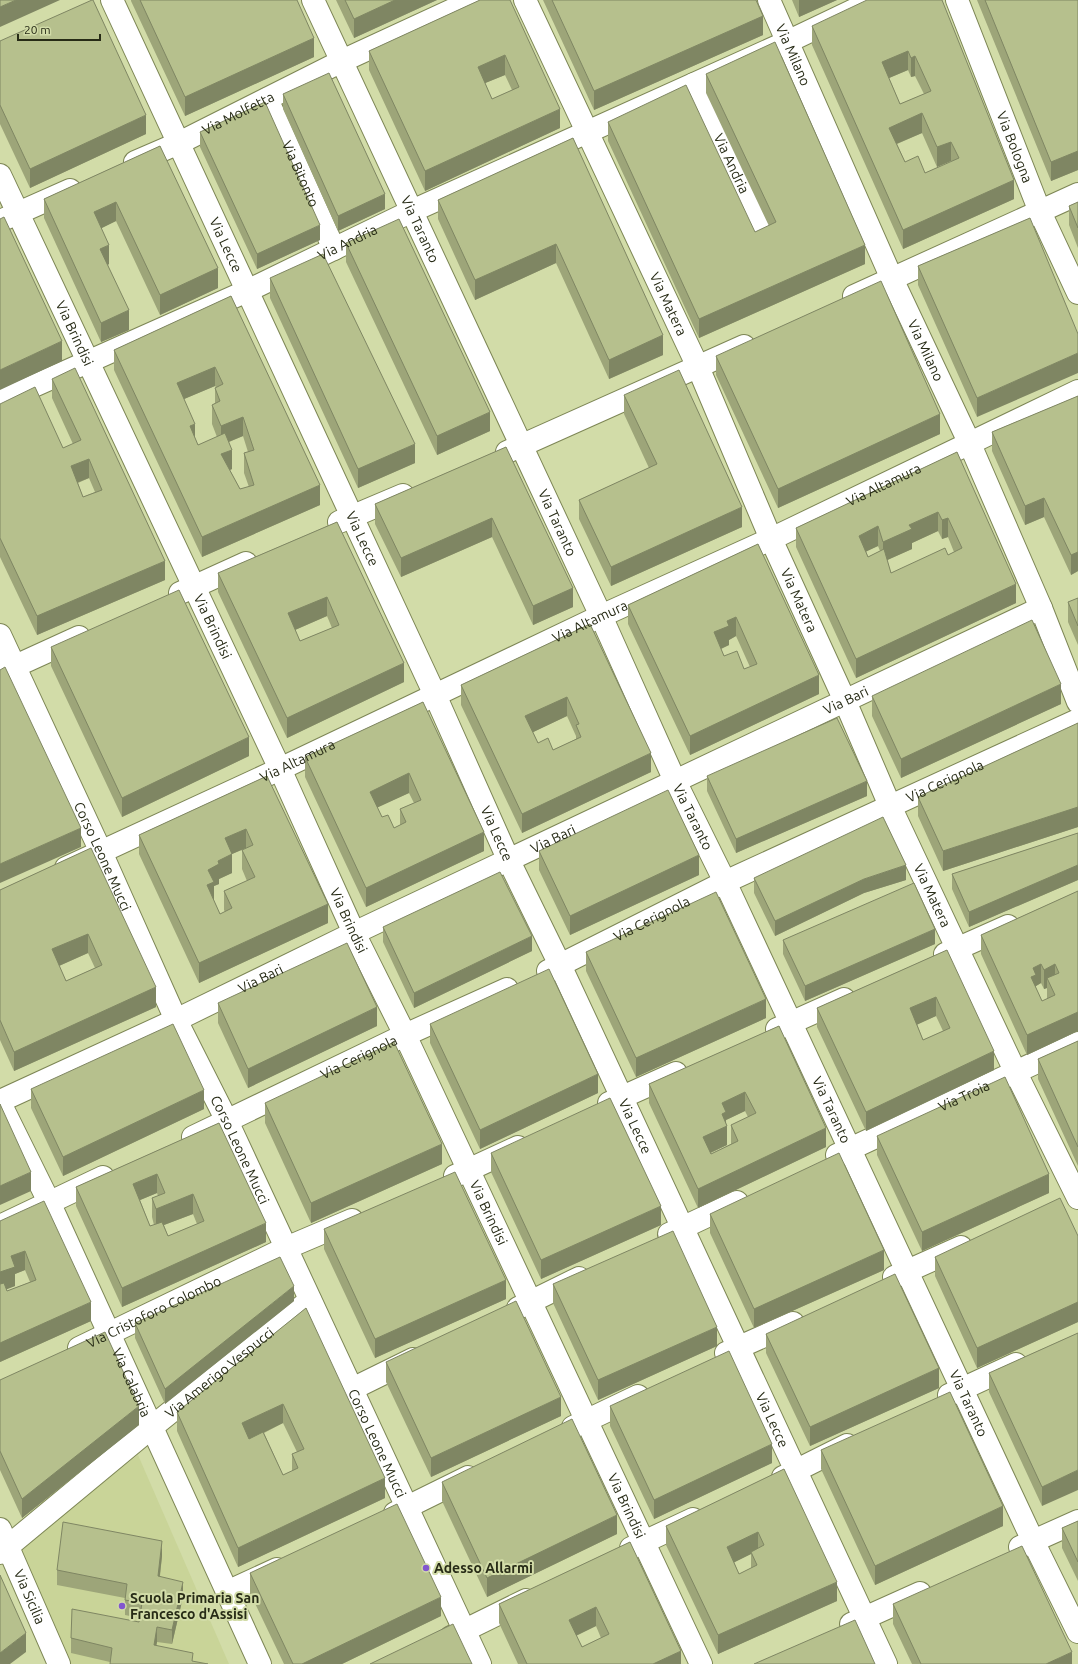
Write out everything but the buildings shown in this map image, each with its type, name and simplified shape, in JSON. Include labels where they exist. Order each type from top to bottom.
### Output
[{"type":"street","name":"Via Taranto","points":[[313,0],[601,616],[675,781],[725,882],[791,1022],[1033,1542],[1078,1632]]},
{"type":"street","name":"Via Molfetta","points":[[120,168],[179,143],[342,61],[474,0]]},
{"type":"street","name":"Via Matera","points":[[525,0],[586,132],[698,366],[771,539],[845,701],[890,806],[1015,1071],[1078,1198]]},
{"type":"street","name":"Via Milano","points":[[769,0],[892,279],[969,442],[1041,608],[1078,702]]},
{"type":"street","name":"Via Andria","points":[[0,400],[247,291],[412,211],[787,42],[874,0]]},
{"type":"street","name":"Via Bologna","points":[[957,0],[1040,212],[1078,293]]},
{"type":"street","name":"Via Lecce","points":[[102,1],[179,143],[435,695],[509,861],[622,1097],[886,1664]]},
{"type":"street","name":"Via Andria","points":[[694,84],[769,243]]},
{"type":"street","name":"Via Bitonto","points":[[267,98],[334,249]]},
{"type":"street","name":"Via Brindisi","points":[[0,175],[9,217],[88,361],[280,769],[354,933],[405,1034],[468,1171],[701,1664]]},
{"type":"street","points":[[9,217],[91,181]]},
{"type":"street","points":[[834,305],[1078,194]]},
{"type":"street","points":[[492,458],[762,337]]},
{"type":"street","name":"Via Altamura","points":[[51,876],[601,616],[771,539],[969,442],[1078,391]]},
{"type":"street","points":[[323,529],[418,488]]},
{"type":"street","points":[[165,599],[266,554]]},
{"type":"street","name":"Via Bari","points":[[0,1102],[176,1020],[354,933],[1041,608]]},
{"type":"street","points":[[7,669],[101,628]]},
{"type":"street","name":"Corso Leone Mucci","points":[[0,635],[7,669],[102,852],[176,1020],[227,1122],[480,1664]]},
{"type":"street","name":"Via Cerignola","points":[[177,1144],[227,1122],[405,1034],[560,965],[725,882],[1078,720]]},
{"type":"street","points":[[929,962],[1029,916]]},
{"type":"street","points":[[756,1038],[864,990]]},
{"type":"street","name":"Via Troia","points":[[822,1162],[1078,1043]]},
{"type":"street","points":[[594,1110],[692,1066]]},
{"type":"street","name":"Via Calabria","points":[[0,1102],[49,1202],[260,1664]]},
{"type":"street","points":[[439,1183],[468,1171],[538,1137]]},
{"type":"street","points":[[0,1226],[120,1170]]},
{"type":"street","points":[[655,1241],[752,1195]]},
{"type":"street","points":[[1056,1207],[1078,1198]]},
{"type":"street","name":"Via Cristoforo Colombo","points":[[61,1356],[286,1248],[374,1211]]},
{"type":"street","points":[[878,1284],[978,1240]]},
{"type":"street","points":[[502,1316],[599,1268]]},
{"type":"street","name":"Via Amerigo Vespucci","points":[[3,1543],[152,1427],[310,1300]]},
{"type":"street","points":[[711,1361],[808,1316]]},
{"type":"street","points":[[352,1389],[430,1350]]},
{"type":"street","points":[[934,1402],[1034,1356]]},
{"type":"street","points":[[558,1434],[655,1387]]},
{"type":"street","points":[[766,1485],[864,1437]]},
{"type":"street","points":[[378,1520],[486,1469]]},
{"type":"street","points":[[615,1556],[708,1512]]},
{"type":"street","points":[[1005,1554],[1078,1521]]},
{"type":"street","name":"Via Sicilia","points":[[3,1543],[59,1664]]},
{"type":"street","points":[[227,1592],[292,1561]]},
{"type":"street","points":[[835,1631],[934,1586]]},
{"type":"street","points":[[436,1644],[543,1592]]},
{"type":"shaded area","name":"Scuola Primaria San Francesco d'Assisi","points":[[138,1455],[229,1664],[67,1664],[16,1548]]},
{"type":"place","name":"Adesso Allarmi","points":[[426,1568]]},
{"type":"place","name":"Scuola Primaria San Francesco d'Assisi","points":[[122,1606]]}]
